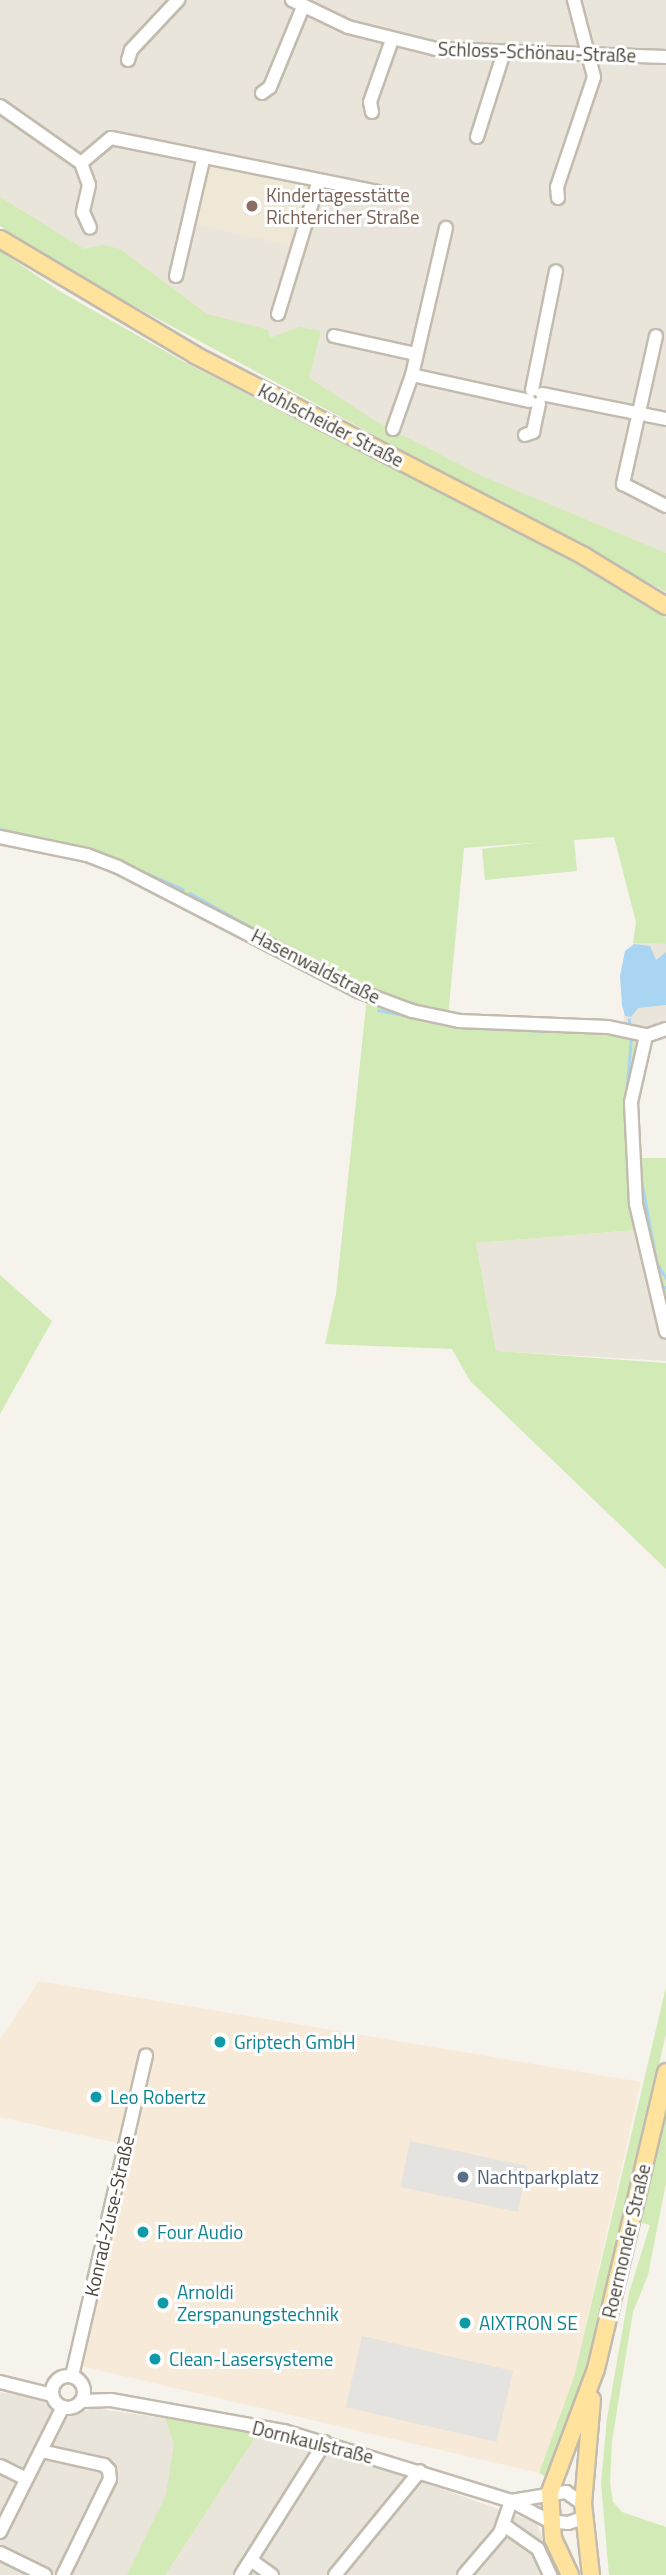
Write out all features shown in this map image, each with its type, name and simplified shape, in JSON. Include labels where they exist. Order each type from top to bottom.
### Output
[{"type":"main road","name":"Kohlscheider Straße","points":[[0,239],[195,355],[584,556],[666,606]]},
{"type":"main road","name":"Roermonder Straße","points":[[570,2575],[549,2521],[550,2492],[596,2369],[666,2072]]},
{"type":"main road","name":"Roermonder Straße","points":[[591,2575],[583,2511],[596,2369]]},
{"type":"street","points":[[128,60],[131,50],[178,0]]},
{"type":"street","points":[[558,198],[557,187],[594,78],[592,56],[574,0]]},
{"type":"street","points":[[262,93],[270,87],[297,4]]},
{"type":"street","name":"Schloss-Schönau-Straße","points":[[297,4],[392,40],[503,55],[666,57]]},
{"type":"street","points":[[372,112],[370,102],[392,40]]},
{"type":"street","points":[[477,137],[503,55]]},
{"type":"street","points":[[0,106],[81,163],[89,185],[83,212],[90,228]]},
{"type":"street","points":[[81,163],[111,138],[203,160],[318,183],[331,180],[378,192]]},
{"type":"street","points":[[176,276],[203,160]]},
{"type":"street","points":[[283,308],[293,250],[302,247],[318,183]]},
{"type":"street","points":[[393,429],[412,375],[446,228]]},
{"type":"street","points":[[526,435],[533,432],[556,271]]},
{"type":"street","points":[[334,336],[416,354]]},
{"type":"street","points":[[656,336],[641,413],[623,484],[666,506]]},
{"type":"street","points":[[412,375],[666,419]]},
{"type":"street","name":"Hasenwaldstraße","points":[[0,836],[87,855],[118,866],[358,991],[412,1011],[459,1021],[608,1027],[647,1035]]},
{"type":"street","points":[[666,1029],[647,1035],[631,1102],[636,1204],[666,1332]]},
{"type":"street","name":"Konrad-Zuse-Straße","points":[[82,2401],[77,2380],[146,2055]]},
{"type":"street","points":[[28,2386],[77,2380]]},
{"type":"street","name":"Dornkaulstraße","points":[[77,2380],[111,2400]]},
{"type":"street","points":[[52,2395],[56,2381]]},
{"type":"street","points":[[0,2382],[28,2386],[52,2395],[63,2407],[0,2532]]},
{"type":"street","name":"Dornkaulstraße","points":[[63,2407],[82,2401],[111,2400],[326,2442],[511,2501],[549,2521]]},
{"type":"street","points":[[241,2575],[326,2442]]},
{"type":"street","points":[[41,2452],[104,2465],[109,2470],[110,2479],[63,2575]]},
{"type":"street","points":[[0,2466],[25,2478]]},
{"type":"street","points":[[335,2575],[420,2471]]},
{"type":"street","points":[[464,2575],[504,2525],[511,2501],[550,2492],[566,2492],[583,2511],[568,2523],[549,2521]]},
{"type":"street","points":[[504,2525],[538,2549],[550,2575]]},
{"type":"street","points":[[0,2553],[45,2575]]},
{"type":"street","points":[[251,2560],[272,2575]]},
{"type":"shaded area","points":[[0,0],[666,0],[666,592],[0,221]]},
{"type":"shaded area","name":"Kindertagesstätte Richtericher Straße","points":[[213,164],[307,186],[310,189],[298,244],[291,246],[193,224],[207,167]]},
{"type":"shaded area","points":[[633,943],[666,944],[666,1030],[623,1027]]},
{"type":"shaded area","points":[[635,1230],[650,1300],[666,1335],[666,1361],[496,1351],[476,1243]]},
{"type":"shaded area","points":[[39,1981],[641,2082],[574,2377],[539,2473],[68,2363],[117,2143],[0,2117],[0,2039]]},
{"type":"shaded area","name":"Nachtparkplatz","points":[[410,2141],[527,2166],[518,2212],[400,2187]]},
{"type":"shaded area","points":[[362,2336],[513,2371],[497,2442],[346,2407]]},
{"type":"shaded area","points":[[0,2392],[40,2399],[63,2419],[93,2408],[176,2420],[278,2438],[406,2476],[537,2523],[556,2575],[0,2575]]},
{"type":"green space","points":[[0,197],[84,249],[103,245],[120,249],[207,314],[268,330],[270,338],[299,327],[321,331],[309,378],[377,422],[482,476],[666,553],[666,592],[71,272],[0,226]]},
{"type":"green space","points":[[0,251],[61,292],[186,363],[561,554],[666,618],[666,944],[633,943],[636,922],[614,837],[574,840],[577,871],[485,880],[482,849],[544,842],[464,848],[448,1017],[638,1031],[626,1100],[635,1230],[476,1243],[496,1351],[666,1363],[666,1569],[470,1381],[452,1349],[325,1344],[336,1294],[367,996],[86,857],[0,837]]},
{"type":"green space","points":[[636,1158],[666,1158],[666,1318],[650,1253]]},
{"type":"green space","points":[[0,1275],[52,1321],[0,1414]]},
{"type":"green space","points":[[666,1987],[666,2034],[596,2336],[578,2401],[548,2478],[539,2473],[574,2377]]},
{"type":"green space","points":[[666,2101],[666,2183],[648,2275],[633,2312],[612,2441],[610,2483],[613,2502],[622,2512],[666,2527],[666,2575],[609,2575],[601,2483],[607,2418],[629,2293],[650,2225],[642,2223],[643,2204]]},
{"type":"green space","points":[[165,2418],[258,2433],[165,2575],[127,2575],[166,2495],[174,2444]]},
{"type":"water","points":[[634,944],[650,946],[656,960],[666,952],[666,1005],[638,1008],[631,1017],[625,1016],[622,1005],[620,976],[625,951]]},
{"type":"waterway","points":[[0,829],[79,847]]},
{"type":"waterway","points":[[102,854],[183,889]]},
{"type":"waterway","points":[[190,893],[306,958]]},
{"type":"waterway","points":[[352,981],[378,992]]},
{"type":"waterway","points":[[398,999],[432,1009]]},
{"type":"waterway","points":[[378,1010],[413,1017]]},
{"type":"waterway","points":[[448,1013],[473,1015]]},
{"type":"waterway","points":[[546,1019],[613,1021]]},
{"type":"waterway","points":[[457,1027],[545,1031]]},
{"type":"waterway","points":[[626,1096],[631,1038]]},
{"type":"waterway","points":[[625,1110],[628,1163]]},
{"type":"waterway","points":[[640,1172],[656,1258]]},
{"type":"waterway","points":[[630,1204],[648,1283]]},
{"type":"waterway","points":[[658,1265],[666,1278]]},
{"type":"waterway","points":[[659,1288],[666,1287]]},
{"type":"place","name":"Kindertagesstätte Richtericher Straße","points":[[252,206]]},
{"type":"place","name":"Griptech GmbH","points":[[220,2042]]},
{"type":"place","name":"Leo Robertz","points":[[96,2097]]},
{"type":"place","name":"Nachtparkplatz","points":[[463,2177]]},
{"type":"place","name":"Four Audio","points":[[143,2232]]},
{"type":"place","name":"Arnoldi Zerspanungstechnik","points":[[163,2303]]},
{"type":"place","name":"AIXTRON SE","points":[[465,2323]]},
{"type":"place","name":"Clean-Lasersysteme","points":[[155,2359]]}]
